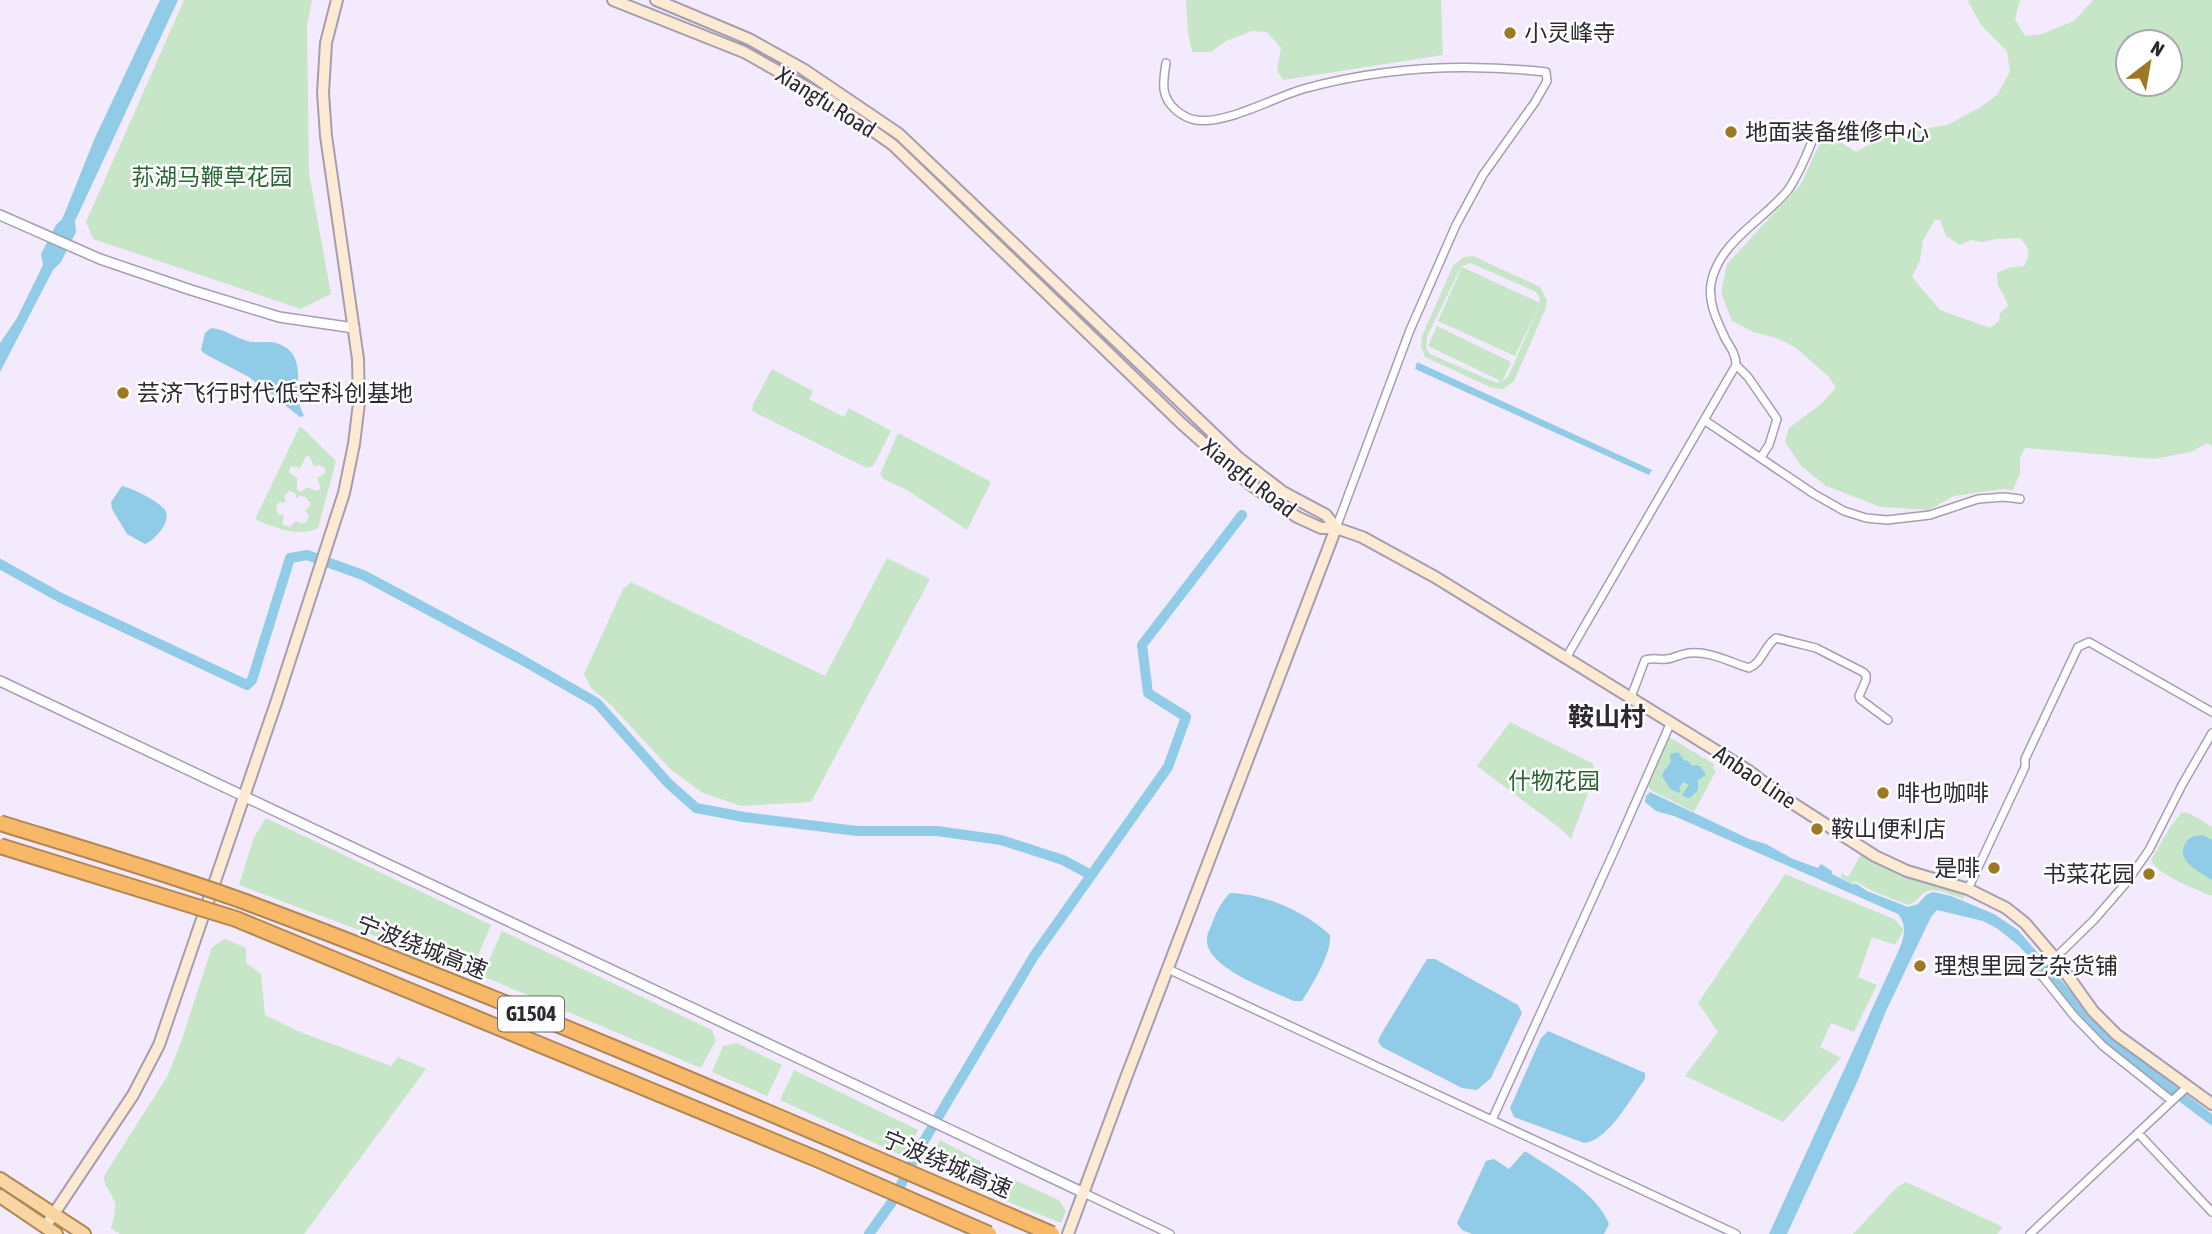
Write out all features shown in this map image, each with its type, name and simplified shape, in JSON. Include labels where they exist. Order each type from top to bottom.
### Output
[{"type":"highway","name":"宁波绕城高速","points":[[0,823],[268,911],[603,1042],[1052,1234]]},
{"type":"highway","name":"宁波绕城高速","points":[[0,846],[236,919],[819,1160],[989,1234]]},
{"type":"main road","points":[[0,1196],[47,1232],[54,1215],[132,1095],[159,1045],[344,493],[359,403],[358,359],[326,136],[323,93],[326,43],[337,0]]},
{"type":"main road","name":"Xiangfu Road","points":[[614,0],[744,52],[831,101],[893,145],[1231,469],[1297,517],[1321,528],[1336,527]]},
{"type":"main road","name":"Xiangfu Road","points":[[656,0],[749,39],[803,69],[899,134],[1239,458],[1283,492],[1325,515],[1336,527]]},
{"type":"main road","points":[[1068,1234],[1336,527]]},
{"type":"main road","name":"Anbao Line","points":[[1336,527],[1362,537],[1435,577],[1671,722],[1875,856],[1907,871],[1968,889],[2006,908],[2025,923],[2093,1011],[2117,1035],[2185,1089],[2212,1104]]},
{"type":"main road","points":[[0,1179],[84,1234]]},
{"type":"street","points":[[1166,63],[1164,95],[1170,106],[1194,120],[1211,120],[1303,89],[1379,73],[1446,67],[1546,72],[1547,81],[1535,102],[1483,175],[1456,225],[1410,330],[1336,527]]},
{"type":"street","points":[[1566,658],[1735,365],[1736,358],[1719,326],[1710,293],[1721,259],[1794,181],[1816,132]]},
{"type":"street","points":[[0,215],[100,259],[191,290],[279,317],[354,328]]},
{"type":"street","points":[[1735,365],[1748,377],[1777,419],[1769,445],[1761,457]]},
{"type":"street","points":[[1704,420],[1814,494],[1844,511],[1866,518],[1886,520],[1930,515],[1978,499],[2020,499]]},
{"type":"street","points":[[1631,697],[1648,658],[1670,659],[1679,655],[1700,653],[1731,660],[1749,668],[1756,665],[1776,638],[1816,648],[1863,672],[1866,680],[1860,699],[1888,720]]},
{"type":"street","points":[[1968,889],[2025,767],[2025,759],[2078,647],[2083,643],[2089,642],[2212,712]]},
{"type":"street","points":[[0,681],[1170,1234]]},
{"type":"street","points":[[1492,1119],[1671,722]]},
{"type":"street","points":[[2172,1101],[2103,1046],[2074,1017],[2042,975],[2056,963],[2126,883],[2149,850],[2212,733]]},
{"type":"street","points":[[1168,969],[1736,1234]]},
{"type":"street","points":[[2030,1234],[2185,1089]]},
{"type":"street","points":[[2138,1133],[2212,1212]]},
{"type":"green space","name":"荪湖马鞭草花园","points":[[184,0],[312,0],[307,26],[309,173],[331,294],[301,309],[93,239],[86,222]]},
{"type":"green space","points":[[1186,0],[1441,0],[1443,55],[1283,80],[1277,71],[1281,48],[1267,32],[1252,31],[1226,41],[1211,52],[1192,52]]},
{"type":"green space","points":[[1970,0],[2020,0],[2015,19],[2025,36],[2042,34],[2074,21],[2093,0],[2212,0],[2212,446],[2207,443],[2191,452],[2154,459],[2025,448],[2020,458],[2020,474],[2013,490],[1954,496],[1929,510],[1881,507],[1826,486],[1801,466],[1785,442],[1789,428],[1821,404],[1836,388],[1829,377],[1796,348],[1732,321],[1721,293],[1727,264],[1801,184],[1822,138],[1837,140],[1856,152],[1877,140],[1947,125],[1981,107],[1998,94],[2010,71],[2007,51],[1981,25],[1968,1]],"holes":[[[1935,220],[1940,220],[1946,236],[1960,245],[1971,240],[1983,242],[2020,238],[2028,248],[2028,258],[2024,266],[1997,273],[1998,284],[2008,306],[2000,313],[1999,321],[1990,328],[1940,310],[1912,277],[1920,261],[1923,240]]]},
{"type":"green space","points":[[1473,256],[1540,287],[1547,300],[1514,381],[1503,389],[1492,388],[1425,357],[1421,346],[1422,336],[1453,266],[1464,257]],"holes":[[[1471,263],[1536,292],[1540,303],[1462,267],[1438,321],[1515,356],[1540,304],[1508,377],[1502,382],[1511,362],[1437,326],[1428,346],[1501,381],[1497,383],[1430,354],[1426,348],[1427,337],[1462,266]]]},
{"type":"green space","points":[[772,369],[813,391],[809,399],[844,417],[849,408],[891,431],[874,465],[867,468],[752,411],[753,404]]},
{"type":"green space","points":[[300,426],[336,461],[318,528],[295,532],[255,519]],"holes":[[[306,456],[309,456],[314,466],[319,465],[326,469],[325,473],[317,478],[321,488],[317,491],[307,487],[302,492],[297,490],[297,478],[289,472],[291,466],[300,468]],[[289,491],[295,493],[297,499],[300,496],[306,497],[310,503],[305,511],[309,515],[307,521],[302,524],[296,521],[290,527],[282,524],[284,515],[279,515],[276,509],[278,503],[286,502],[284,496]]]},
{"type":"green space","points":[[898,433],[991,482],[967,530],[907,490],[883,479],[880,474]]},
{"type":"green space","points":[[887,558],[930,579],[811,802],[741,806],[703,793],[670,769],[611,705],[591,688],[584,674],[623,589],[631,582],[825,676]]},
{"type":"green space","name":"什物花园","points":[[1510,722],[1592,763],[1596,771],[1571,839],[1477,766]]},
{"type":"green space","points":[[1669,737],[1714,764],[1713,769],[1716,771],[1694,812],[1652,791],[1647,785]]},
{"type":"green space","points":[[2182,812],[2189,813],[2212,827],[2212,896],[2169,876],[2151,860]]},
{"type":"green space","points":[[266,818],[491,925],[471,972],[239,885],[254,837]]},
{"type":"green space","points":[[1862,853],[1967,891],[1963,899],[1931,890],[1908,905],[1840,877],[1842,873],[1848,877]]},
{"type":"green space","points":[[1785,874],[1894,919],[1904,930],[1895,945],[1872,937],[1858,977],[1877,985],[1854,1032],[1831,1023],[1820,1047],[1841,1058],[1783,1122],[1685,1076],[1718,1032],[1698,1003]]},
{"type":"green space","points":[[502,931],[712,1030],[716,1040],[701,1068],[482,976]]},
{"type":"green space","points":[[225,939],[246,948],[246,963],[261,974],[265,1015],[300,1032],[391,1066],[398,1057],[426,1069],[304,1234],[120,1234],[111,1228],[115,1204],[105,1185],[104,1176],[168,1075],[212,947]]},
{"type":"green space","points":[[737,1043],[782,1065],[767,1096],[712,1072],[723,1046]]},
{"type":"green space","points":[[794,1070],[918,1130],[905,1157],[780,1100]]},
{"type":"green space","points":[[940,1140],[980,1161],[983,1169],[973,1187],[927,1165]]},
{"type":"green space","points":[[997,1172],[1059,1200],[1066,1211],[1061,1223],[989,1194],[991,1173]]},
{"type":"green space","points":[[1906,1182],[2003,1227],[1997,1234],[1853,1234],[1896,1188]]},
{"type":"water","points":[[160,0],[178,0],[75,221],[76,232],[0,372],[0,343],[17,318],[43,265],[41,254],[62,219],[94,140]]},
{"type":"water","points":[[211,328],[247,341],[275,343],[287,348],[293,354],[298,368],[299,403],[304,416],[300,417],[249,377],[205,354],[201,350],[205,333]]},
{"type":"water","points":[[1417,362],[1652,470],[1649,475],[1415,369]]},
{"type":"water","points":[[122,486],[153,500],[166,512],[162,529],[145,544],[127,534],[112,509],[111,502]]},
{"type":"water","points":[[1678,752],[1691,765],[1700,766],[1706,775],[1698,780],[1698,790],[1687,798],[1682,795],[1689,785],[1683,782],[1679,793],[1670,789],[1662,776],[1671,762],[1670,754]]},
{"type":"water","points":[[1650,792],[1749,839],[1766,844],[1793,859],[1818,868],[1821,864],[1832,871],[1832,874],[1854,885],[1855,883],[1867,891],[1908,907],[1918,904],[1933,892],[1951,896],[1994,914],[2018,930],[2107,1034],[2212,1114],[2212,1126],[2112,1051],[2037,965],[1998,929],[1983,921],[1937,910],[1931,917],[1886,1011],[1858,1080],[1787,1234],[1769,1234],[1899,951],[1904,926],[1898,914],[1674,816],[1656,811],[1645,802]]},
{"type":"water","points":[[2203,835],[2212,840],[2212,880],[2187,862],[2183,852],[2189,839]]},
{"type":"water","points":[[1230,893],[1283,905],[1308,918],[1330,935],[1325,960],[1302,1001],[1294,1001],[1242,977],[1210,951],[1208,934],[1218,909]]},
{"type":"water","points":[[1427,959],[1435,959],[1518,1005],[1522,1013],[1491,1078],[1477,1090],[1462,1088],[1382,1047],[1378,1042]]},
{"type":"water","points":[[1548,1031],[1645,1073],[1645,1079],[1618,1117],[1602,1135],[1593,1140],[1584,1143],[1514,1117],[1510,1108],[1541,1038]]},
{"type":"water","points":[[1525,1151],[1573,1182],[1595,1202],[1609,1224],[1604,1234],[1472,1234],[1462,1230],[1457,1223],[1486,1161],[1494,1159],[1509,1169]]},
{"type":"waterway","points":[[869,1234],[892,1202],[921,1146],[1034,956],[1168,767],[1186,717],[1148,693],[1142,645],[1242,515]]},
{"type":"waterway","points":[[0,564],[61,598],[247,685],[252,680],[290,558],[307,555],[363,575],[597,703],[668,783],[696,808],[744,817],[857,831],[937,831],[1001,840],[1063,860],[1091,875]]},
{"type":"place","name":"小灵峰寺","points":[[1510,33]]},
{"type":"place","name":"地面装备维修中心","points":[[1731,132]]},
{"type":"place","name":"芸济飞行时代低空科创基地","points":[[123,393]]},
{"type":"place","name":"啡也咖啡","points":[[1883,793]]},
{"type":"place","name":"鞍山便利店","points":[[1817,829]]},
{"type":"place","name":"是啡","points":[[1994,868]]},
{"type":"place","name":"书菜花园","points":[[2149,874]]},
{"type":"place","name":"理想里园艺杂货铺","points":[[1920,966]]},
{"type":"district","name":"鞍山村","points":[[1607,717]]}]
